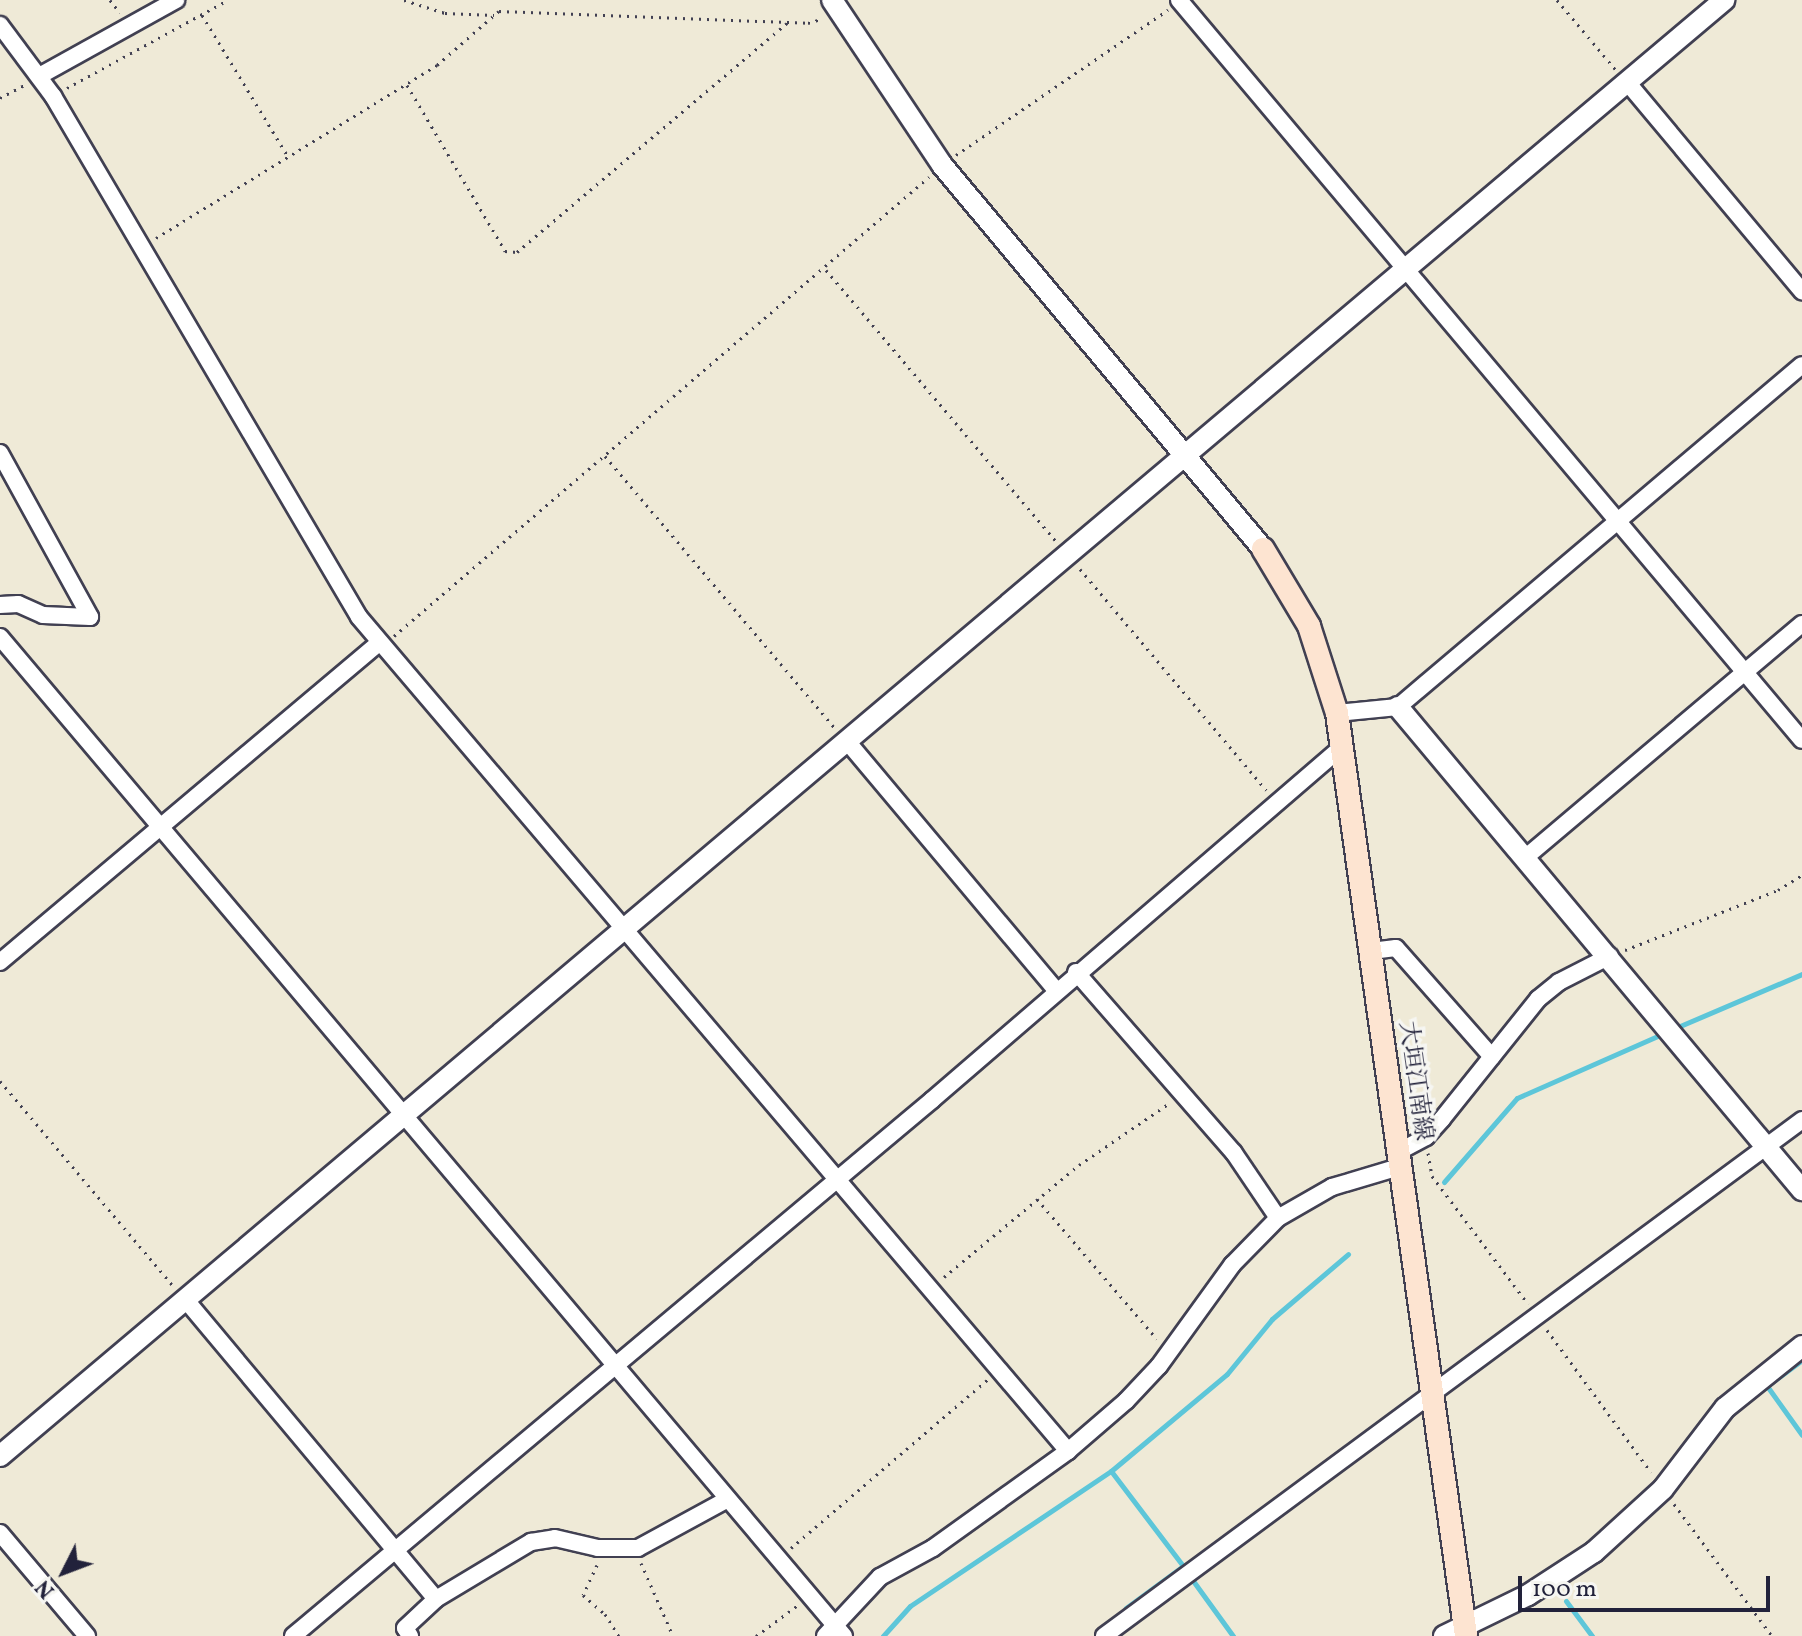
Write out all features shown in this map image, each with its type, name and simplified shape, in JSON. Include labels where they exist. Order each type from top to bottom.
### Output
[{"type":"main road","name":"大垣江南線","points":[[1263,549],[1309,626],[1337,713],[1343,746],[1432,1393],[1459,1633]]},
{"type":"street","points":[[39,76],[176,0]]},
{"type":"street","points":[[0,1456],[1187,455],[1404,266],[1724,0]]},
{"type":"street","points":[[1179,1],[1802,740]]},
{"type":"street","points":[[835,5],[942,165],[1263,549]]},
{"type":"street","points":[[0,25],[53,96],[359,617],[1068,1451]]},
{"type":"street","points":[[1627,82],[1802,291]]},
{"type":"street","points":[[1337,713],[1398,707],[1802,365]]},
{"type":"street","points":[[0,453],[90,617],[43,615],[18,604],[0,605]]},
{"type":"street","points":[[1526,857],[1802,624]]},
{"type":"street","points":[[0,637],[811,1596],[835,1632],[880,1577],[933,1548],[1068,1451],[1143,1385],[1232,1265],[1278,1218],[1332,1187],[1398,1160],[1426,1137],[1538,999],[1559,982],[1610,956]]},
{"type":"street","points":[[0,962],[380,644]]},
{"type":"street","points":[[1398,707],[1769,1145],[1802,1190]]},
{"type":"street","points":[[846,740],[1055,989]]},
{"type":"street","points":[[293,1636],[836,1177],[932,1100],[1055,989],[1343,746]]},
{"type":"street","points":[[1371,951],[1396,948],[1492,1057]]},
{"type":"street","points":[[1076,972],[1234,1153],[1278,1218]]},
{"type":"street","points":[[1104,1636],[1802,1120]]},
{"type":"street","points":[[185,1299],[436,1599]]},
{"type":"street","points":[[1459,1633],[1594,1552],[1663,1489],[1725,1408],[1802,1346]]},
{"type":"street","points":[[410,1636],[405,1628],[436,1599],[531,1542],[555,1538],[606,1548],[638,1548],[728,1499]]},
{"type":"street","points":[[0,1533],[87,1636]]},
{"type":"path","points":[[53,96],[228,0]]},
{"type":"path","points":[[404,0],[445,13],[494,15]]},
{"type":"path","points":[[1557,0],[1627,82]]},
{"type":"path","points":[[380,644],[826,269],[942,165],[1179,1]]},
{"type":"path","points":[[142,246],[279,166],[287,155],[407,85],[499,11],[808,23],[835,5]]},
{"type":"path","points":[[202,15],[287,155]]},
{"type":"path","points":[[407,85],[505,251],[517,252],[788,22]]},
{"type":"path","points":[[0,98],[39,76]]},
{"type":"path","points":[[826,269],[1276,802]]},
{"type":"path","points":[[604,455],[846,740]]},
{"type":"path","points":[[1610,956],[1802,875]]},
{"type":"path","points":[[0,1081],[185,1299]]},
{"type":"path","points":[[931,1287],[1037,1199],[1181,1094]]},
{"type":"path","points":[[1426,1137],[1432,1176],[1772,1636]]},
{"type":"path","points":[[1037,1199],[1141,1324],[1169,1349]]},
{"type":"path","points":[[779,1559],[1000,1370]]},
{"type":"path","points":[[606,1548],[583,1595],[605,1614],[619,1636]]},
{"type":"path","points":[[638,1548],[673,1636]]},
{"type":"path","points":[[756,1636],[811,1596]]},
{"type":"waterway","points":[[1680,1026],[1802,974]]},
{"type":"waterway","points":[[1444,1182],[1517,1098],[1662,1034]]},
{"type":"waterway","points":[[883,1636],[910,1606],[1111,1471],[1227,1374],[1272,1319],[1348,1254]]},
{"type":"waterway","points":[[1802,1360],[1767,1386],[1802,1435]]},
{"type":"waterway","points":[[1111,1471],[1183,1566],[1126,1608]]},
{"type":"waterway","points":[[1191,1578],[1233,1636]]},
{"type":"waterway","points":[[1566,1601],[1592,1636]]}]
